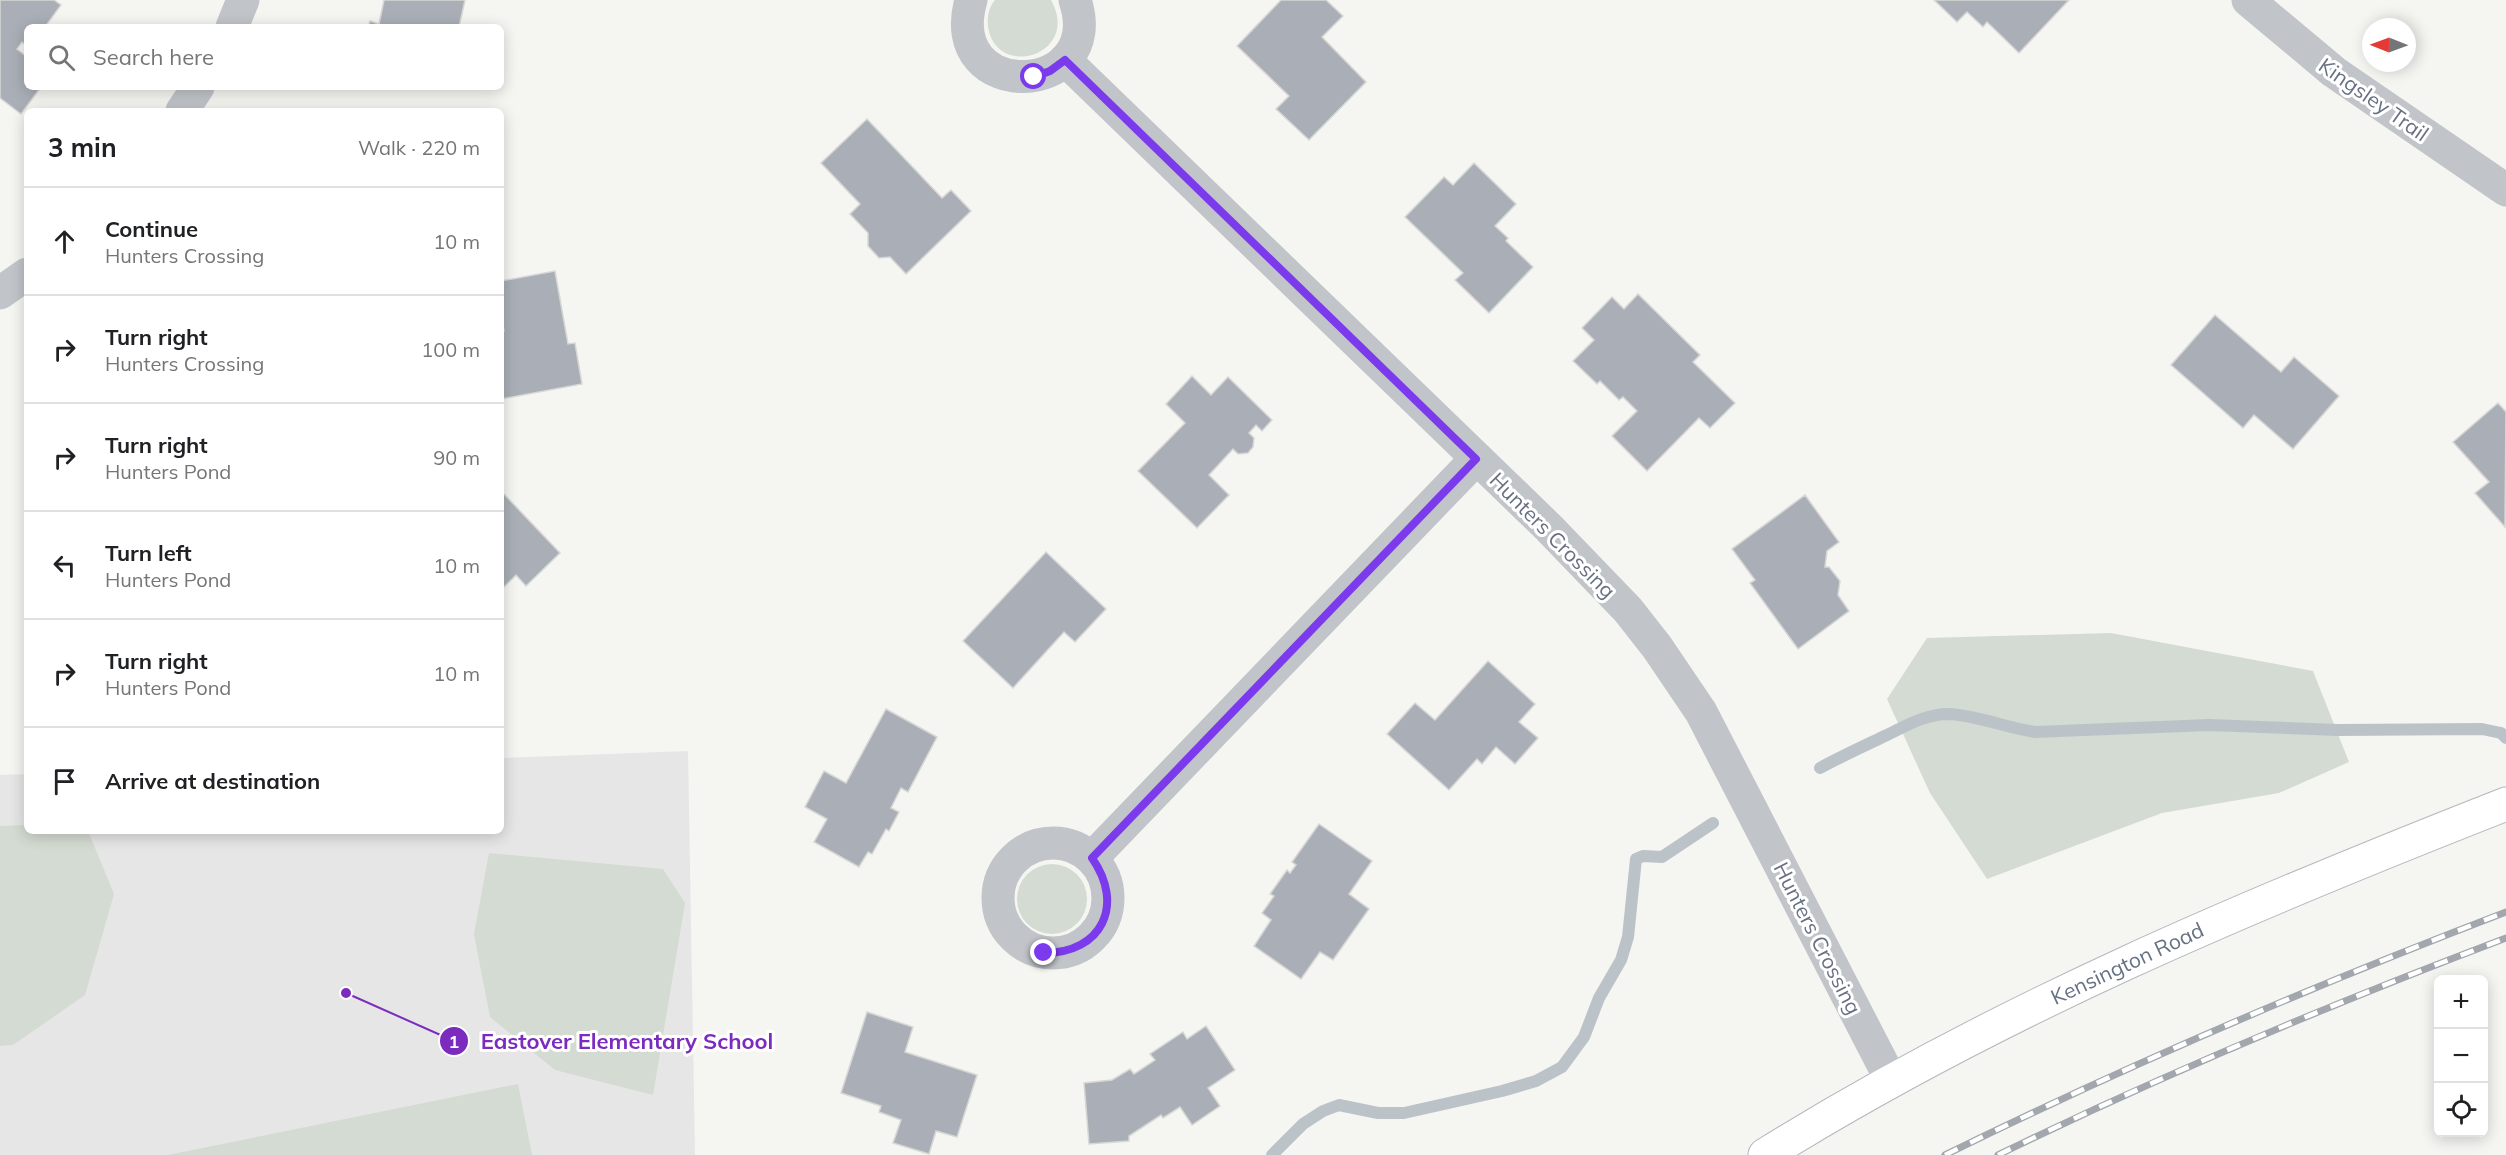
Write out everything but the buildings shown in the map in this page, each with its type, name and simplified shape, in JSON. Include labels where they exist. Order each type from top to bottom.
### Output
[{"type":"street","points":[[233,24],[243,0]]},
{"type":"street","points":[[971,0],[967,14],[967,32],[974,48],[984,63],[999,73],[1016,78],[1034,77],[1050,71],[1065,60],[1075,45],[1080,28],[1075,0]]},
{"type":"street","name":"Kingsley Trail","points":[[2248,0],[2334,72],[2506,190]]},
{"type":"street","name":"Hunters Crossing","points":[[1065,60],[1549,528],[1628,610],[1684,686],[1715,739],[1891,1080]]},
{"type":"street","points":[[184,108],[196,90]]},
{"type":"street","points":[[0,293],[24,276]]},
{"type":"street","points":[[1092,858],[1476,459]]},
{"type":"street","name":"Kensington Road","points":[[1765,1155],[1891,1080],[2041,1002],[2145,952],[2506,804]]},
{"type":"shaded area","points":[[995,0],[1051,0],[1057,19],[1055,35],[1047,47],[1034,54],[1019,56],[1005,53],[994,43],[988,26],[990,9]]},
{"type":"shaded area","points":[[2111,633],[2313,671],[2349,762],[2279,793],[2162,813],[1987,879],[1930,793],[1887,699],[1927,638]]},
{"type":"shaded area","points":[[688,751],[695,1155],[0,1155],[0,775],[24,774],[24,834],[504,834],[504,758]]},
{"type":"shaded area","points":[[24,825],[24,834],[89,834],[114,894],[85,995],[13,1045],[0,1046],[0,826]]},
{"type":"shaded area","points":[[489,853],[663,869],[685,903],[653,1095],[555,1070],[490,1017],[474,934]]},
{"type":"shaded area","points":[[1059,864],[1072,870],[1081,879],[1085,885],[1087,899],[1085,913],[1077,924],[1066,932],[1045,934],[1027,924],[1019,913],[1017,892],[1027,874],[1038,866]]},
{"type":"shaded area","points":[[518,1084],[532,1155],[168,1155]]},
{"type":"waterway","points":[[1820,768],[1916,721],[1948,714],[2035,732],[2209,725],[2338,730],[2482,729],[2501,733],[2506,738]]},
{"type":"waterway","points":[[1272,1155],[1303,1124],[1323,1111],[1339,1105],[1378,1113],[1404,1113],[1502,1091],[1536,1081],[1562,1067],[1584,1037],[1599,998],[1621,960],[1628,937],[1636,859],[1643,856],[1662,857],[1713,823]]},
{"type":"railway","points":[[1945,1155],[2083,1089],[2222,1027],[2506,912]]},
{"type":"railway","points":[[1998,1155],[2250,1040],[2506,938]]},
{"type":"place","name":"Eastover Elementary School","points":[[346,993]]},
{"type":"route","points":[[1034,77],[1050,71],[1065,60],[1476,459],[1092,858],[1102,873],[1108,889],[1108,906],[1102,923],[1092,937],[1078,948],[1061,953],[1044,953]]}]
